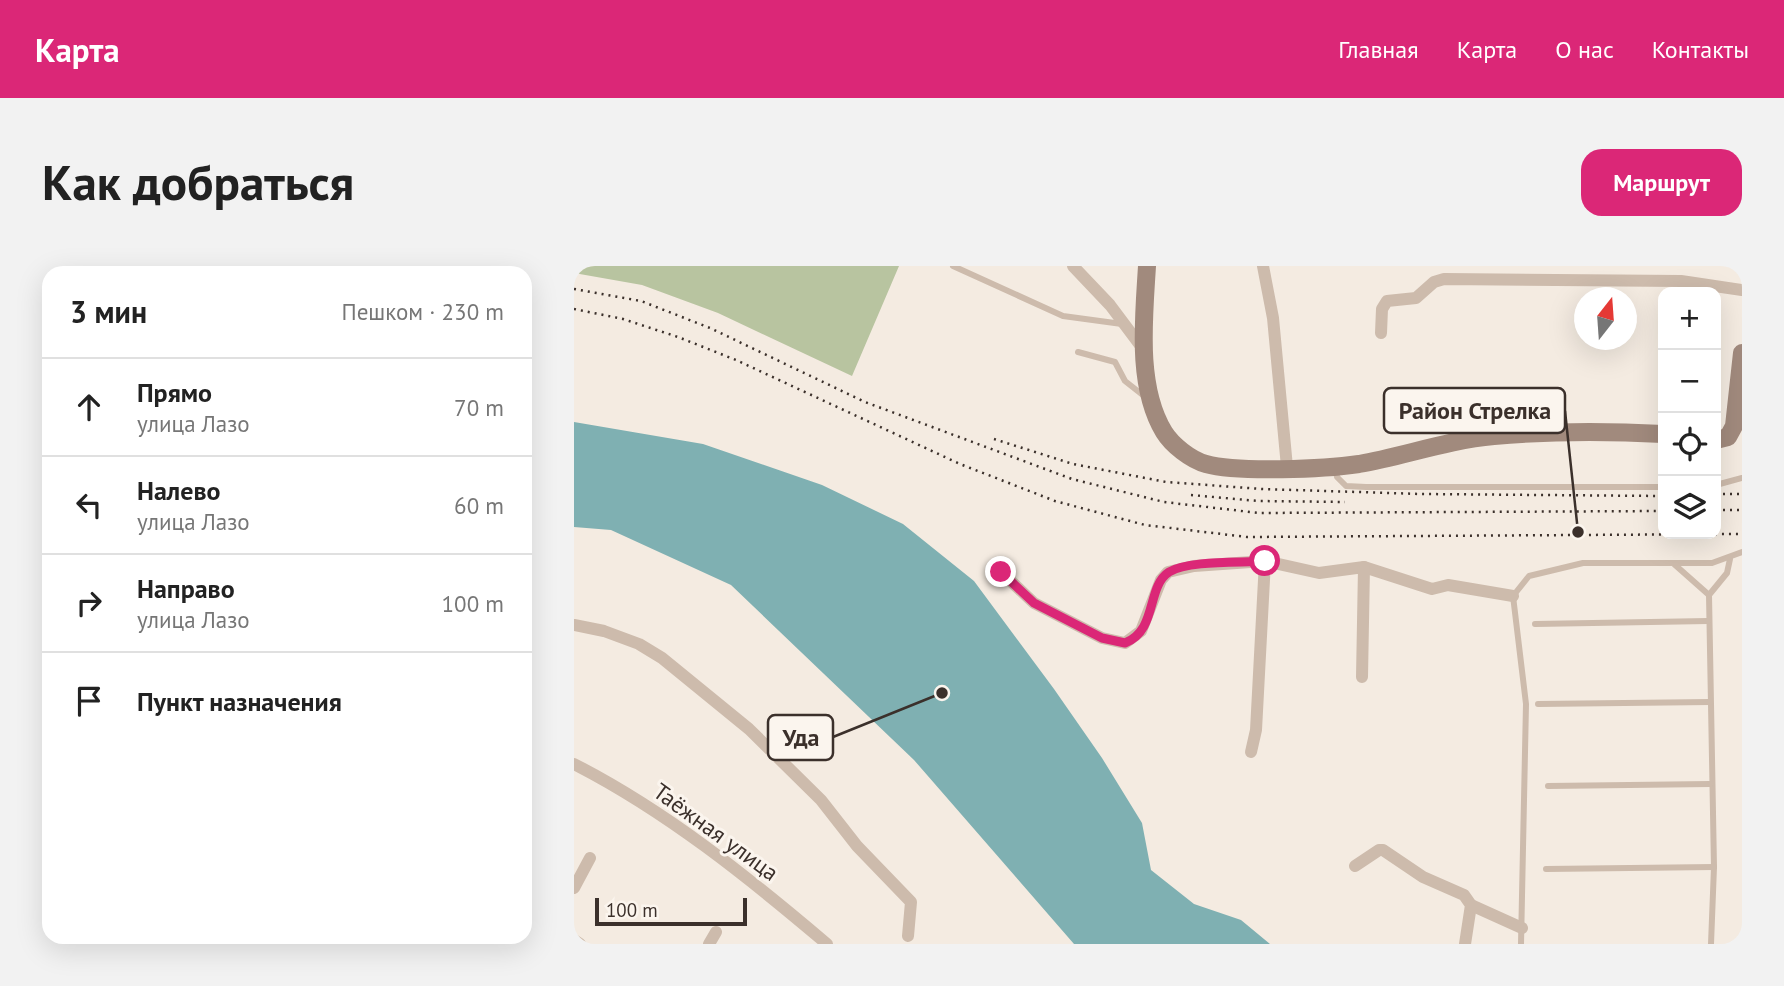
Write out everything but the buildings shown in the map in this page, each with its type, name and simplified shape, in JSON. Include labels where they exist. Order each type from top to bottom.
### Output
[{"type":"street","points":[[1073,266],[1143,349]]},
{"type":"street","points":[[1147,266],[1143,349],[1154,404],[1165,433],[1187,455],[1206,464],[1250,469],[1359,464],[1492,436],[1582,432],[1658,434]]},
{"type":"street","points":[[1263,266],[1272,318],[1287,467]]},
{"type":"street","points":[[1381,333],[1382,309],[1387,301],[1416,298],[1434,282],[1444,279],[1681,281],[1742,290]]},
{"type":"street","points":[[1721,439],[1728,437],[1734,426],[1742,353]]},
{"type":"street","points":[[1251,752],[1256,730],[1265,561]]},
{"type":"street","points":[[1001,572],[1034,603],[1102,638],[1125,643],[1141,631],[1161,580],[1168,572],[1194,566],[1265,561],[1319,573],[1364,567],[1432,589],[1448,585],[1513,596]]},
{"type":"street","points":[[1362,677],[1364,567]]},
{"type":"street","points":[[574,625],[639,643],[663,658],[749,729],[821,800],[858,846],[911,902],[908,941]]},
{"type":"street","name":"Таёжная улица","points":[[574,764],[668,820],[775,900],[827,944]]},
{"type":"street","points":[[1354,866],[1383,850],[1423,877],[1464,895],[1471,905],[1522,928]]},
{"type":"street","points":[[574,888],[590,858]]},
{"type":"street","points":[[1465,944],[1471,905]]},
{"type":"street","points":[[709,944],[716,932]]},
{"type":"street","points":[[574,940],[580,944]]},
{"type":"lane","points":[[953,266],[1063,316],[1124,324]]},
{"type":"lane","points":[[1078,352],[1115,362],[1125,381],[1154,404]]},
{"type":"lane","points":[[1335,465],[1337,477],[1346,486],[1658,487]]},
{"type":"lane","points":[[1721,484],[1742,478]]},
{"type":"lane","points":[[1521,944],[1526,704],[1513,596],[1529,576],[1583,563],[1674,564],[1730,559],[1742,552]]},
{"type":"lane","points":[[1711,944],[1714,867],[1710,785],[1709,595],[1727,573],[1730,559]]},
{"type":"lane","points":[[1674,564],[1709,595]]},
{"type":"lane","points":[[1535,624],[1708,621]]},
{"type":"lane","points":[[1538,704],[1710,702]]},
{"type":"lane","points":[[1548,786],[1710,785]]},
{"type":"lane","points":[[1546,869],[1714,867]]},
{"type":"green space","points":[[574,266],[899,266],[852,376],[718,313],[642,285],[574,273]]},
{"type":"water","points":[[574,422],[703,444],[822,485],[903,524],[974,581],[1054,689],[1102,758],[1142,823],[1151,870],[1194,904],[1241,920],[1270,944],[1074,944],[914,760],[731,585],[611,530],[574,527]]},
{"type":"railway","points":[[574,289],[641,301],[710,328],[865,402],[1072,479],[1164,502],[1259,513],[1658,511]]},
{"type":"railway","points":[[574,309],[623,319],[678,337],[736,360],[960,464],[1055,501],[1145,525],[1247,537],[1742,534]]},
{"type":"railway","points":[[994,439],[1073,464],[1166,482],[1262,489],[1421,494],[1658,496]]},
{"type":"railway","points":[[1721,494],[1742,494]]},
{"type":"railway","points":[[1191,495],[1258,501],[1345,502]]},
{"type":"railway","points":[[1721,510],[1742,510]]},
{"type":"place","name":"Район Стрелка","points":[[1578,532]]},
{"type":"place","name":"Уда","points":[[942,693]]},
{"type":"route","points":[[1001,572],[1034,603],[1102,638],[1125,643],[1134,639],[1141,631],[1161,580],[1168,572],[1194,566],[1265,561]]}]
